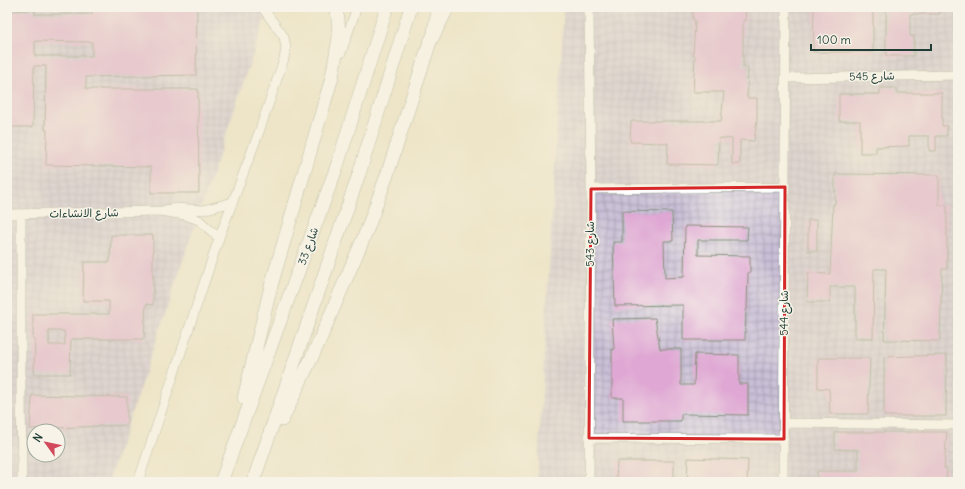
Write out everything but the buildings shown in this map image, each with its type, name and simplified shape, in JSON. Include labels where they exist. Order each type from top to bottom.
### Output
[{"type":"highway","points":[[230,456],[268,300],[332,77],[339,37],[336,7]]},
{"type":"highway","name":"شارع 33","points":[[221,482],[337,166],[387,7]]},
{"type":"highway","points":[[253,482],[359,174],[411,7]]},
{"type":"highway","points":[[258,468],[306,370],[367,230],[387,176],[430,42],[448,7]]},
{"type":"street","points":[[138,482],[219,238],[283,63],[286,48],[283,34],[262,7]]},
{"type":"street","points":[[332,77],[357,7]]},
{"type":"street","points":[[430,42],[437,7]]},
{"type":"street","name":"شارع 543","points":[[588,7],[591,188],[589,482]]},
{"type":"street","name":"شارع 544","points":[[783,482],[786,7]]},
{"type":"street","name":"شارع 545","points":[[786,78],[958,75]]},
{"type":"street","points":[[591,188],[785,187]]},
{"type":"street","name":"شارع الانشاءات","points":[[7,214],[160,211],[177,208],[203,210],[232,202]]},
{"type":"street","name":"شارع الانشاءات","points":[[160,211],[192,217],[206,225],[219,238]]},
{"type":"street","points":[[21,214],[22,482]]},
{"type":"street","points":[[784,423],[958,425]]},
{"type":"street","points":[[589,438],[784,439]]},
{"type":"highlighted area","points":[[785,187],[784,439],[589,438],[591,189]]},
{"type":"shaded area","points":[[7,7],[269,7],[108,482],[7,482]]},
{"type":"shaded area","points":[[564,7],[958,7],[958,482],[537,482]]}]
